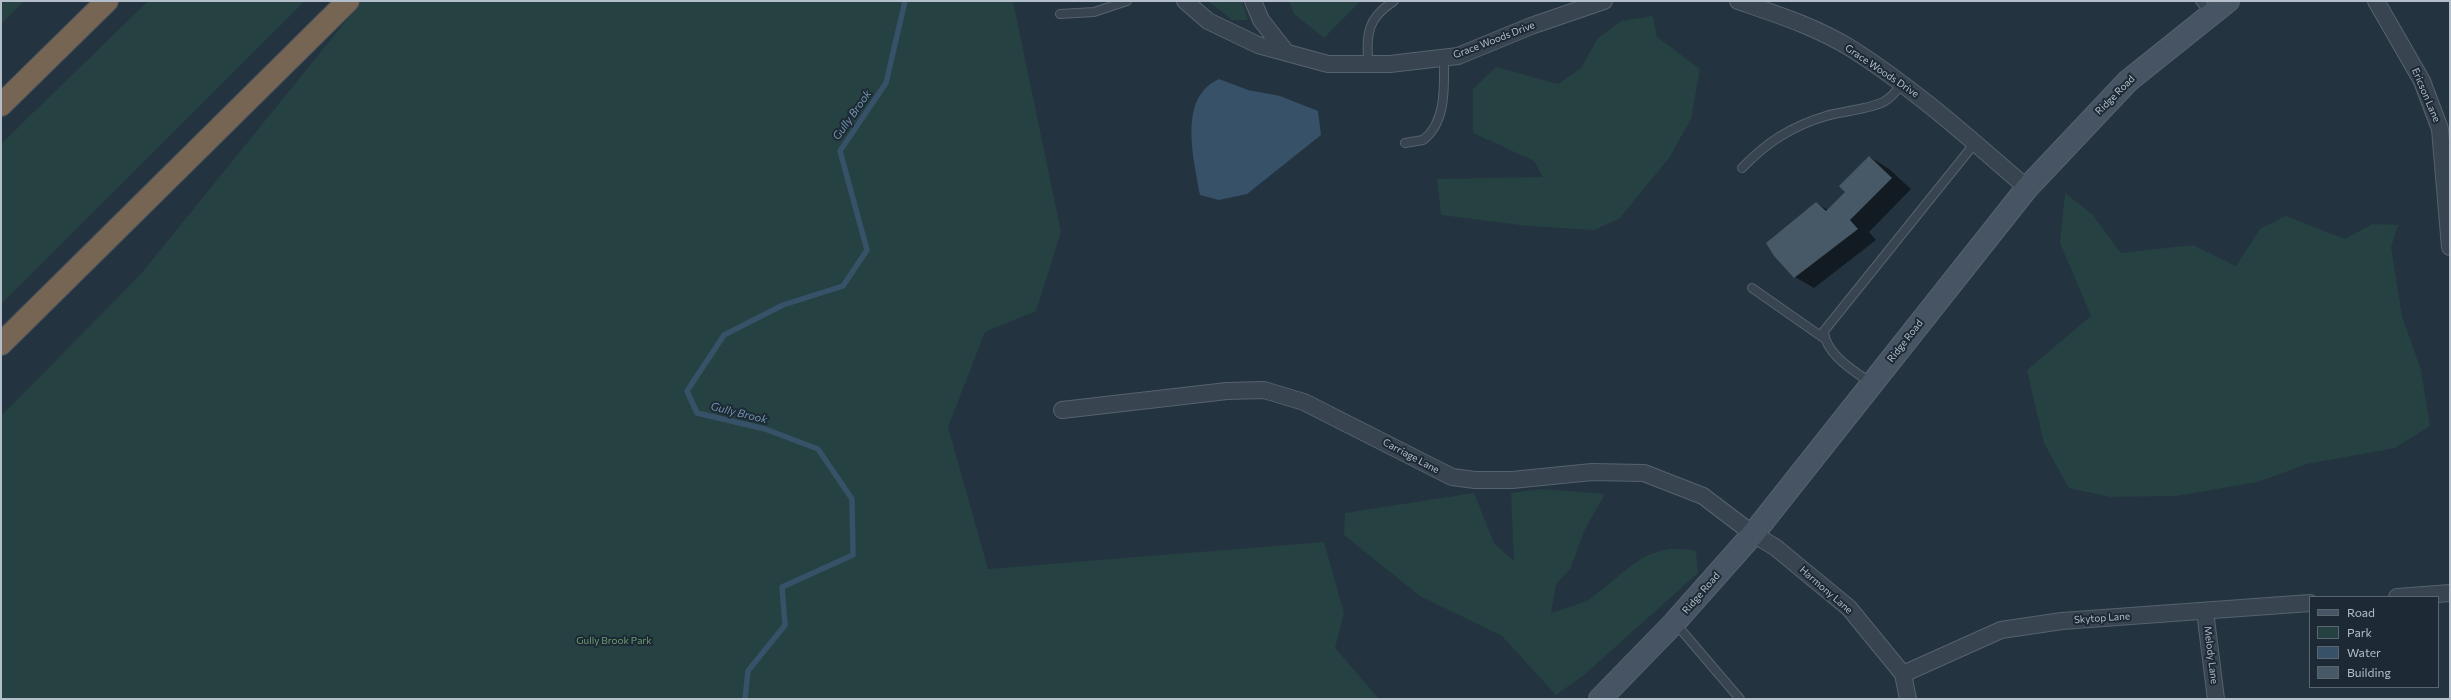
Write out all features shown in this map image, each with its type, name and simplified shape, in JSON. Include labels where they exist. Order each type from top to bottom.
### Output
[{"type":"highway","points":[[1,105],[107,1]]},
{"type":"highway","points":[[1,344],[348,1]]},
{"type":"main road","name":"Ridge Road","points":[[1600,699],[1674,623],[1753,534],[2027,188],[2128,81],[2213,5]]},
{"type":"street","name":"Grace Woods Drive","points":[[1185,1],[1208,21],[1258,45],[1328,64],[1390,64],[1458,56],[1531,26],[1604,1]]},
{"type":"street","points":[[1253,1],[1261,20],[1286,52]]},
{"type":"street","name":"Grace Woods Drive","points":[[1738,1],[1783,16],[1850,48],[1903,83],[2027,188]]},
{"type":"street","name":"Ericson Lane","points":[[2376,1],[2422,81],[2440,129],[2450,247]]},
{"type":"street","name":"Carriage Lane","points":[[1062,410],[1228,391],[1264,390],[1304,402],[1452,477],[1475,480],[1512,480],[1592,472],[1644,473],[1703,496],[1753,534]]},
{"type":"street","name":"Harmony Lane","points":[[1753,534],[1775,547],[1848,608],[1903,674],[1908,699]]},
{"type":"street","points":[[2410,596],[2450,593]]},
{"type":"street","name":"Skytop Lane","points":[[1903,674],[2001,630],[2062,621],[2309,603]]},
{"type":"street","name":"Melody Lane","points":[[2205,611],[2216,699]]},
{"type":"lane","points":[[1060,14],[1094,12],[1127,1]]},
{"type":"lane","points":[[1368,64],[1367,38],[1371,21],[1383,8],[1394,1]]},
{"type":"lane","points":[[1405,143],[1424,140],[1434,128],[1441,110],[1444,58]]},
{"type":"lane","points":[[1742,168],[1760,148],[1776,137],[1824,116],[1850,109],[1871,106],[1886,100],[1903,83]]},
{"type":"lane","points":[[1825,339],[1824,331],[1975,143]]},
{"type":"lane","points":[[1752,288],[1825,339],[1846,364],[1872,383]]},
{"type":"lane","points":[[1674,623],[1740,699]]},
{"type":"green space","points":[[1,1],[24,1],[1,24]]},
{"type":"green space","points":[[148,1],[305,1],[1,304],[1,144]]},
{"type":"green space","name":"Gully Brook Park","points":[[362,1],[1013,1],[1061,232],[1036,311],[985,332],[948,427],[988,569],[1324,542],[1344,613],[1335,648],[1379,699],[1,699],[1,416],[140,275]]},
{"type":"green space","points":[[1208,1],[1242,1],[1248,20],[1232,20]]},
{"type":"green space","points":[[1289,1],[1361,1],[1324,38],[1294,14]]},
{"type":"green space","points":[[1653,16],[1657,37],[1700,69],[1691,119],[1669,158],[1619,219],[1594,230],[1528,226],[1441,215],[1437,179],[1543,177],[1534,161],[1473,133],[1473,89],[1496,67],[1558,84],[1581,68],[1597,39],[1621,21]]},
{"type":"green space","points":[[2065,193],[2092,214],[2121,253],[2193,245],[2236,266],[2260,229],[2286,216],[2345,239],[2372,224],[2398,225],[2391,247],[2402,316],[2421,370],[2430,426],[2395,448],[2307,464],[2258,482],[2176,496],[2110,497],[2069,488],[2044,443],[2027,370],[2091,316],[2060,243]]},
{"type":"green space","points":[[1542,489],[1605,494],[1585,529],[1570,569],[1556,584],[1551,613],[1577,605],[1591,598],[1638,561],[1650,554],[1664,550],[1679,549],[1696,551],[1698,573],[1584,675],[1556,695],[1502,636],[1420,596],[1344,535],[1345,513],[1474,493],[1494,543],[1514,561],[1511,493]]},
{"type":"water","points":[[1219,79],[1248,90],[1280,96],[1318,111],[1321,135],[1247,194],[1219,200],[1200,195],[1192,147],[1192,131],[1193,115],[1197,100],[1206,88]]},
{"type":"building","points":[[1869,156],[1892,178],[1850,220],[1858,229],[1794,278],[1774,256],[1766,243],[1816,202],[1826,211],[1845,192],[1839,186]]},
{"type":"waterway","name":"Gully Brook","points":[[745,699],[748,671],[785,625],[782,587],[853,555],[852,499],[818,449],[765,429],[697,413],[687,391],[724,335],[783,305],[843,286],[867,250],[840,151],[886,83],[905,1]]}]
